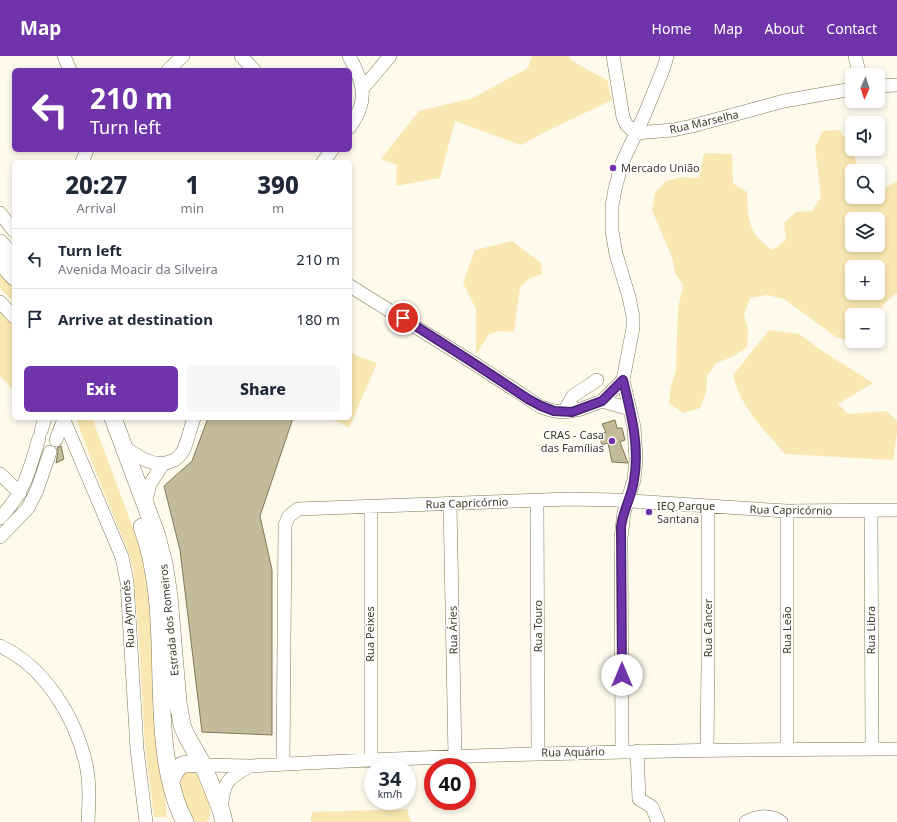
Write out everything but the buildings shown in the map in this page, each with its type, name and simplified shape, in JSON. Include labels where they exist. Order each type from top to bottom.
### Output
[{"type":"main road","points":[[0,243],[12,258]]},
{"type":"main road","points":[[0,260],[12,275]]},
{"type":"main road","name":"Estrada dos Romeiros","points":[[102,420],[145,536],[152,565],[156,597],[160,660],[162,723],[168,772],[182,820]]},
{"type":"main road","name":"Estrada dos Romeiros","points":[[114,420],[161,549],[165,568],[179,713],[186,735],[203,765],[220,818]]},
{"type":"main road","points":[[171,781],[174,771],[180,765],[193,763],[203,765]]},
{"type":"street","points":[[64,56],[69,68]]},
{"type":"street","points":[[170,68],[183,56]]},
{"type":"street","points":[[242,56],[252,68]]},
{"type":"street","points":[[349,56],[359,74],[363,88],[362,103],[358,116],[352,124]]},
{"type":"street","points":[[363,88],[390,56]]},
{"type":"street","points":[[613,56],[623,117],[626,124],[635,133]]},
{"type":"street","points":[[622,751],[621,538],[622,520],[634,480],[636,460],[634,427],[623,380],[633,328],[633,317],[630,297],[616,254],[612,218],[615,189],[619,175],[635,133],[659,80],[667,56]]},
{"type":"street","points":[[855,56],[858,68]]},
{"type":"street","points":[[885,86],[897,85]]},
{"type":"street","name":"Rua Marselha","points":[[635,133],[673,130],[784,101],[845,90]]},
{"type":"street","points":[[0,213],[12,228]]},
{"type":"street","points":[[352,287],[472,362],[528,399],[554,411],[572,412],[602,401],[623,380]]},
{"type":"street","points":[[0,302],[12,315]]},
{"type":"street","points":[[564,412],[573,396],[597,380]]},
{"type":"street","points":[[602,401],[630,409]]},
{"type":"street","points":[[0,518],[10,508],[25,483],[44,420]]},
{"type":"street","points":[[56,440],[64,420]]},
{"type":"street","name":"Rua Aymorés","points":[[64,420],[118,547],[125,568],[137,749],[146,822]]},
{"type":"street","points":[[145,503],[150,484],[163,464],[177,458],[182,452],[193,420]]},
{"type":"street","points":[[124,446],[142,459],[163,464]]},
{"type":"street","points":[[0,537],[28,508],[37,490],[50,452]]},
{"type":"street","points":[[0,474],[20,493]]},
{"type":"street","name":"Rua Capricórnio","points":[[283,764],[286,521],[289,516],[298,509],[570,499],[787,511],[897,510]]},
{"type":"street","name":"Rua Touro","points":[[537,500],[538,753]]},
{"type":"street","name":"Rua Áries","points":[[450,504],[456,756]]},
{"type":"street","name":"Rua Peixes","points":[[371,507],[371,758]]},
{"type":"street","name":"Rua Câncer","points":[[707,749],[708,507]]},
{"type":"street","name":"Rua Libra","points":[[871,510],[872,749]]},
{"type":"street","name":"Rua Leão","points":[[787,511],[787,749]]},
{"type":"street","points":[[0,646],[23,659],[36,672],[66,711],[86,764],[89,785],[88,822]]},
{"type":"street","name":"Rua Aquário","points":[[416,758],[538,753],[707,749],[897,749]]},
{"type":"street","points":[[637,751],[639,799],[652,807],[658,822]]},
{"type":"street","name":"Rua Aquário","points":[[203,765],[250,766],[364,761]]},
{"type":"street","points":[[220,818],[225,785],[229,779],[250,766]]},
{"type":"street","points":[[746,822],[752,819],[769,816],[781,822]]},
{"type":"shaded area","points":[[532,56],[569,56],[572,61],[607,80],[612,100],[521,145],[455,121],[440,178],[396,186],[397,165],[381,159],[419,111],[473,98],[528,68]]},
{"type":"shaded area","points":[[840,130],[845,138],[845,156],[854,156],[857,164],[845,164],[845,204],[885,204],[885,188],[897,181],[897,294],[895,294],[883,305],[882,308],[845,308],[845,340],[836,337],[784,299],[767,295],[750,298],[744,314],[748,330],[747,347],[732,357],[716,363],[707,376],[706,393],[700,408],[683,413],[669,403],[671,386],[676,370],[678,308],[683,285],[675,273],[672,257],[652,210],[655,193],[666,181],[682,177],[699,178],[704,153],[732,154],[733,183],[747,192],[748,211],[751,226],[759,238],[773,250],[786,240],[784,223],[796,212],[812,211],[821,197],[815,147],[823,131]]},
{"type":"shaded area","points":[[512,241],[541,263],[542,274],[529,279],[520,287],[514,332],[500,331],[489,334],[476,355],[476,309],[463,283],[475,250]]},
{"type":"shaded area","points":[[0,266],[12,281],[12,301],[0,288]]},
{"type":"shaded area","points":[[0,310],[12,323],[12,389],[0,376]]},
{"type":"shaded area","points":[[769,330],[799,334],[873,383],[838,404],[848,414],[887,411],[897,421],[897,433],[893,460],[785,454],[761,427],[747,408],[741,398],[733,375]]},
{"type":"shaded area","points":[[352,352],[357,356],[377,363],[349,428],[334,420],[352,420]]},
{"type":"shaded area","points":[[77,420],[93,420],[148,568],[161,762],[167,817],[154,817],[145,746],[139,639],[133,570],[128,551],[96,473]]},
{"type":"shaded area","points":[[195,771],[205,788],[209,801],[210,814],[209,820],[206,822],[196,822],[194,820],[182,796],[180,783],[183,772]]},
{"type":"shaded area","points":[[407,810],[411,822],[311,822],[312,812]]},
{"type":"place","name":"Mercado União","points":[[613,168]]},
{"type":"place","name":"CRAS - Casa das Famílias","points":[[612,441]]},
{"type":"place","name":"IEQ Parque Santana","points":[[649,512]]},
{"type":"route","points":[[403,318],[528,399],[554,411],[572,412],[602,401],[623,380],[634,427],[636,460],[632,490],[627,501],[621,527],[622,675]]}]
